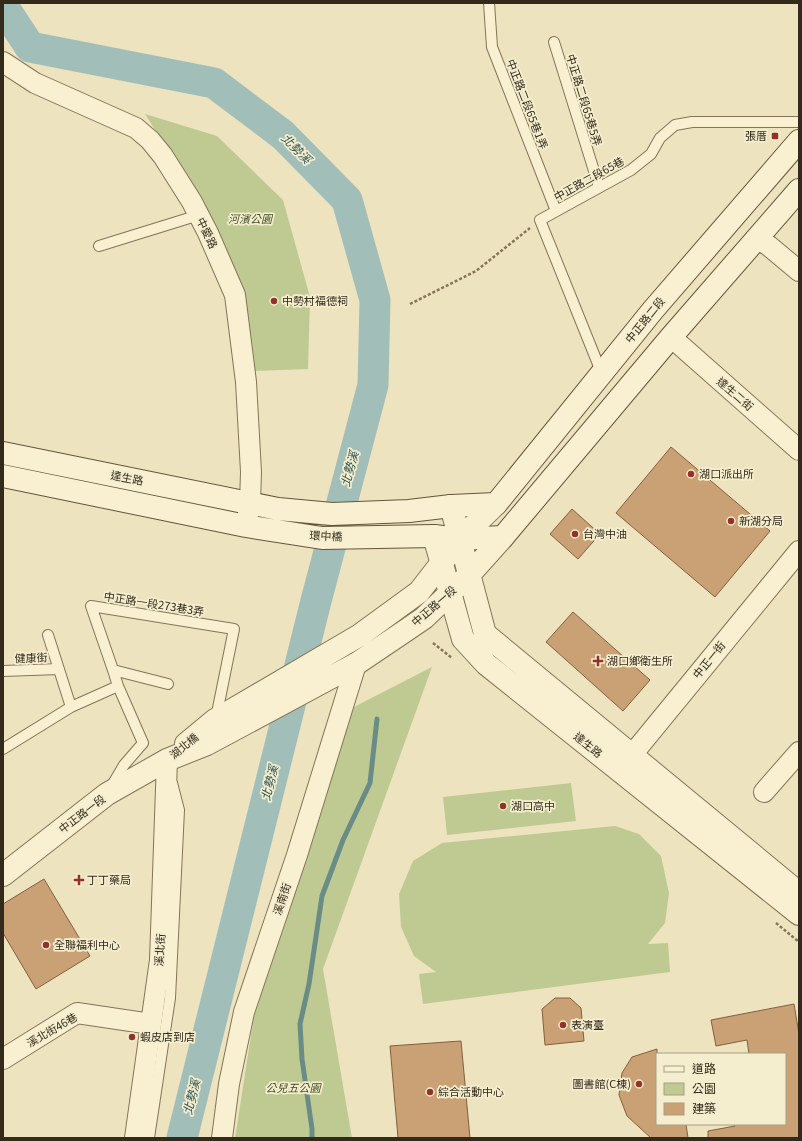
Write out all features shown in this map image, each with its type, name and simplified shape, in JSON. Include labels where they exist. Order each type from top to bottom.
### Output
[{"type":"main road","name":"中正路二段","points":[[496,504],[653,310],[799,141]]},
{"type":"main road","points":[[434,536],[460,539],[503,537],[671,337],[799,190]]},
{"type":"main road","name":"達生路","points":[[3,453],[250,503]]},
{"type":"main road","name":"達生路","points":[[3,476],[246,526]]},
{"type":"main road","name":"環中橋","points":[[250,503],[278,508],[332,514],[409,511],[451,506]]},
{"type":"main road","points":[[451,506],[496,504]]},
{"type":"main road","name":"中正路一段","points":[[360,635],[419,592],[460,539],[496,504]]},
{"type":"main road","name":"達生路","points":[[451,506],[485,634],[625,763],[799,908]]},
{"type":"main road","name":"環中橋","points":[[246,526],[322,538],[434,536]]},
{"type":"main road","name":"達生路","points":[[434,536],[463,639],[486,664],[625,763]]},
{"type":"main road","name":"中正路一段","points":[[356,664],[424,618],[469,575],[503,537]]},
{"type":"main road","name":"湖北橋","points":[[167,760],[215,720],[360,635]]},
{"type":"main road","name":"湖北橋","points":[[167,760],[207,744],[356,664]]},
{"type":"main road","name":"中正路一段","points":[[3,875],[107,794],[167,760]]},
{"type":"street","name":"中愛路","points":[[3,62],[35,83],[136,128],[150,140],[163,156],[199,215],[235,295],[246,382],[251,472],[250,503],[246,526]]},
{"type":"street","points":[[757,238],[799,270]]},
{"type":"street","name":"達生二街","points":[[671,337],[799,450]]},
{"type":"street","name":"中正一街","points":[[625,763],[799,551]]},
{"type":"street","name":"溪南街","points":[[222,1138],[229,1084],[244,1012],[296,855],[356,664]]},
{"type":"street","points":[[764,792],[799,752]]},
{"type":"street","name":"溪北街","points":[[135,1138],[160,960],[167,760]]},
{"type":"street","name":"溪北街46巷","points":[[3,1058],[77,1013],[151,1024]]},
{"type":"lane","name":"中正路二段65巷1弄","points":[[489,3],[492,47],[556,211]]},
{"type":"lane","name":"中正路二段65巷5弄","points":[[554,42],[599,187]]},
{"type":"lane","name":"中正路二段65巷","points":[[540,220],[631,170],[651,154],[660,138],[675,125],[692,122],[799,122]]},
{"type":"lane","points":[[99,246],[199,215]]},
{"type":"lane","points":[[540,220],[602,374]]},
{"type":"lane","name":"中正路一段273巷3弄","points":[[113,670],[91,606],[234,629],[215,720]]},
{"type":"lane","points":[[48,635],[71,707]]},
{"type":"lane","name":"健康街","points":[[3,671],[59,669]]},
{"type":"lane","points":[[113,670],[168,684]]},
{"type":"lane","points":[[107,794],[124,765],[143,743],[118,686],[113,670]]},
{"type":"lane","points":[[3,749],[71,707],[118,686]]},
{"type":"lane","points":[[149,1138],[170,998],[179,810],[167,760]]},
{"type":"path","points":[[410,304],[476,271],[540,220]]},
{"type":"green space","name":"河濱公園","points":[[145,114],[217,136],[283,200],[310,297],[308,369],[254,371],[206,210]]},
{"type":"green space","name":"公兒五公園","points":[[432,667],[323,969],[352,1138],[235,1138],[254,1016],[352,708]]},
{"type":"green space","points":[[571,783],[576,821],[447,835],[443,797]]},
{"type":"green space","points":[[615,826],[639,834],[661,856],[669,893],[665,923],[648,944],[668,943],[670,972],[423,1004],[419,974],[436,972],[414,956],[401,927],[399,894],[413,861],[442,843]]},
{"type":"building","name":"新湖分局","points":[[671,447],[770,531],[715,597],[616,513]]},
{"type":"building","name":"台灣中油","points":[[572,509],[600,534],[578,559],[550,534]]},
{"type":"building","name":"湖口鄉衛生所","points":[[573,612],[650,680],[623,711],[546,642]]},
{"type":"building","name":"全聯福利中心","points":[[44,879],[90,956],[36,989],[3,933],[3,904]]},
{"type":"building","name":"表演臺","points":[[555,998],[570,998],[581,1008],[584,1041],[545,1045],[542,1009]]},
{"type":"building","points":[[794,1004],[799,1034],[799,1138],[708,1138],[708,1131],[734,1125],[786,1125],[786,1053],[749,1053],[747,1040],[716,1046],[711,1020]]},
{"type":"building","name":"綜合活動中心","points":[[461,1041],[470,1138],[398,1138],[390,1046]]},
{"type":"building","name":"圖書館(C棟)","points":[[657,1049],[656,1125],[686,1125],[688,1138],[651,1138],[627,1116],[619,1095],[622,1073],[632,1057]]},
{"type":"waterway","name":"北勢溪","points":[[3,6],[30,47],[214,83],[283,135],[347,200],[375,300],[373,385],[316,601],[182,1138]]},
{"type":"waterway","points":[[312,1138],[302,1059],[300,1024],[309,984],[322,896],[343,840],[370,783],[377,719]]},
{"type":"place","name":"張厝","points":[[775,136]]},
{"type":"place","name":"中勢村福德祠","points":[[274,301]]},
{"type":"place","name":"湖口派出所","points":[[691,474]]},
{"type":"place","name":"新湖分局","points":[[731,521]]},
{"type":"place","name":"台灣中油","points":[[575,534]]},
{"type":"place","name":"湖口鄉衛生所","points":[[598,661]]},
{"type":"place","name":"湖口高中","points":[[503,806]]},
{"type":"place","name":"丁丁藥局","points":[[79,880]]},
{"type":"place","name":"全聯福利中心","points":[[46,945]]},
{"type":"place","name":"表演臺","points":[[563,1025]]},
{"type":"place","name":"蝦皮店到店","points":[[132,1037]]},
{"type":"place","name":"圖書館(C棟)","points":[[639,1084]]},
{"type":"place","name":"綜合活動中心","points":[[430,1092]]}]
